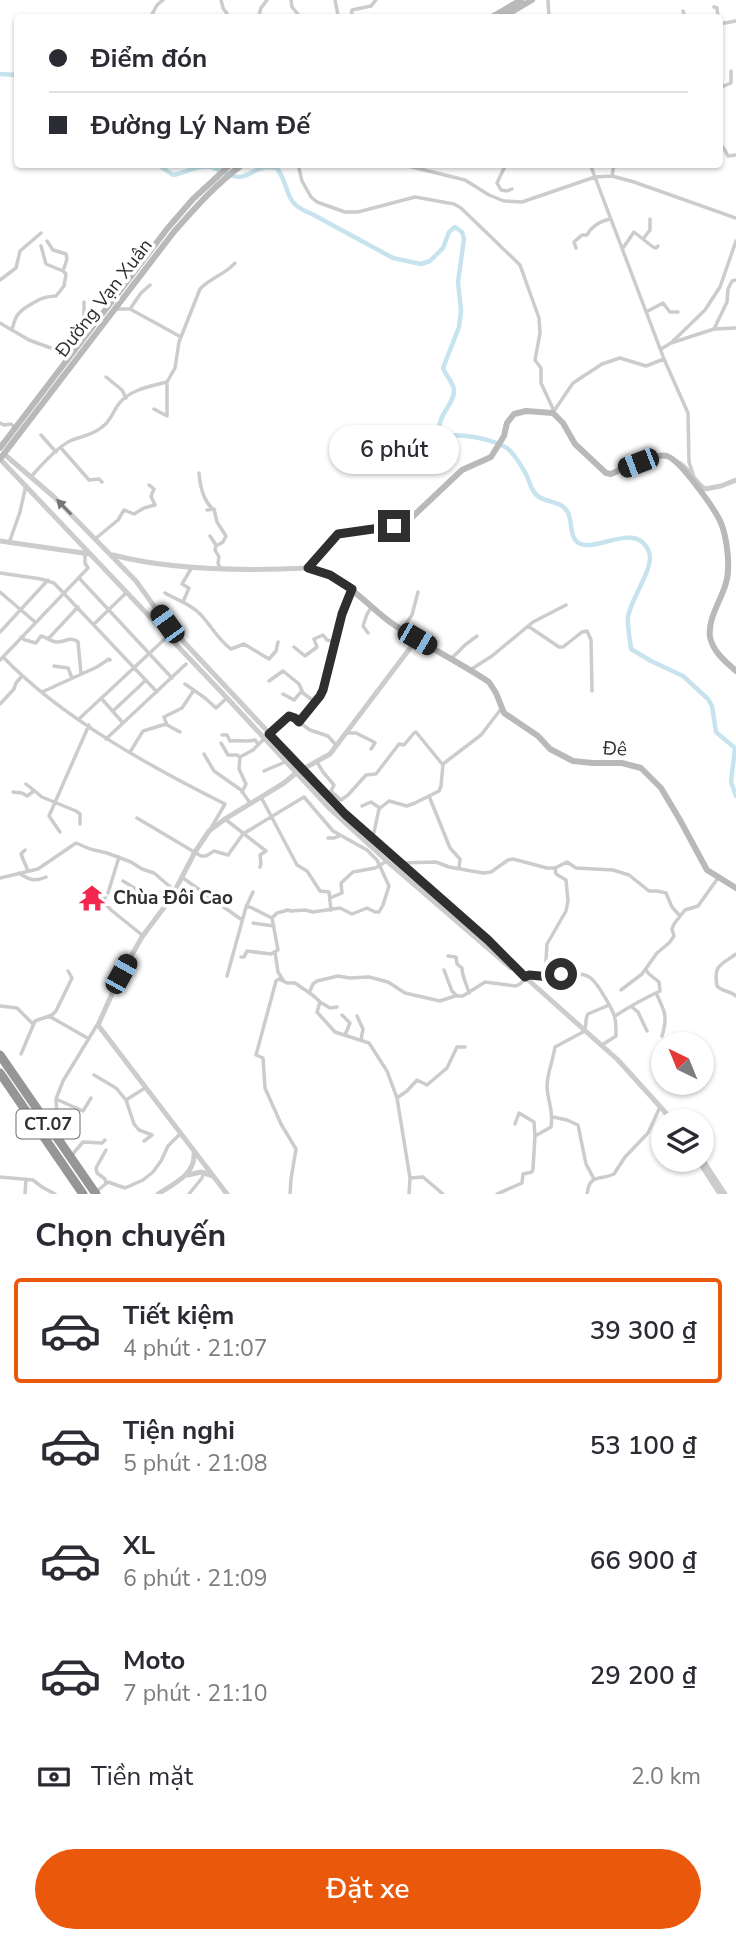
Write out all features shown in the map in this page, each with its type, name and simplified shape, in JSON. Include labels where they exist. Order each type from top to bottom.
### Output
[{"type":"highway","name":"CT.07","points":[[0,1055],[96,1194]]},
{"type":"highway","name":"CT.07","points":[[0,1073],[83,1194]]},
{"type":"main road","points":[[508,14],[532,0]]},
{"type":"main road","points":[[497,14],[518,1]]},
{"type":"main road","name":"Đường Vạn Xuân","points":[[1,454],[167,229],[193,199],[234,168]]},
{"type":"main road","name":"Đường Vạn Xuân","points":[[1,454],[15,428],[92,328],[112,307]]},
{"type":"main road","points":[[308,568],[338,534],[394,526],[408,521],[462,470],[489,459],[496,451],[507,422],[514,414],[526,411],[554,412],[575,444],[606,473],[611,474],[658,456],[683,463],[722,525],[727,547],[728,572],[710,634],[712,644],[721,657],[736,671]]},
{"type":"main road","name":"Đê","points":[[308,568],[330,575],[352,589],[402,629],[493,687],[501,709],[538,736],[550,749],[573,761],[622,763],[641,768],[661,788],[707,870],[736,888]]},
{"type":"street","points":[[152,14],[163,0]]},
{"type":"street","points":[[352,14],[352,10],[371,6],[376,0]]},
{"type":"street","points":[[714,7],[717,8],[718,14]]},
{"type":"street","points":[[723,86],[731,83],[731,71]]},
{"type":"street","points":[[299,168],[308,194],[317,202],[349,213],[415,197],[454,205],[461,208],[517,260],[539,318],[540,333],[535,360],[541,368],[541,383],[554,412]]},
{"type":"street","points":[[416,168],[465,180],[504,201],[522,202],[595,177],[612,176],[736,218]]},
{"type":"street","points":[[504,168],[497,183],[501,190],[512,189]]},
{"type":"street","points":[[592,168],[664,359],[688,413],[683,463],[700,486],[707,490],[736,480]]},
{"type":"street","points":[[612,176],[613,168]]},
{"type":"street","points":[[576,248],[574,242],[580,236],[587,234],[602,221],[610,219]]},
{"type":"street","points":[[643,239],[650,230],[650,219]]},
{"type":"street","points":[[623,249],[634,232],[653,247],[658,246]]},
{"type":"street","points":[[0,280],[14,270],[20,251],[41,233]]},
{"type":"street","points":[[47,241],[53,250],[66,254],[63,271]]},
{"type":"street","points":[[661,349],[671,343],[705,310],[720,287],[736,241]]},
{"type":"street","points":[[12,330],[16,314],[36,299],[56,296],[60,293],[66,277],[63,271],[46,264],[41,246]]},
{"type":"street","points":[[154,409],[167,416],[167,383],[175,368],[181,337],[200,289],[234,263]]},
{"type":"street","points":[[715,329],[727,302],[729,287],[732,281],[736,280]]},
{"type":"street","points":[[130,309],[150,285]]},
{"type":"street","points":[[84,302],[84,321],[92,328]]},
{"type":"street","points":[[646,312],[662,303],[670,312],[678,312]]},
{"type":"street","points":[[112,307],[130,309],[181,337]]},
{"type":"street","points":[[0,323],[29,340],[59,351],[68,359]]},
{"type":"street","points":[[671,343],[715,329],[736,328]]},
{"type":"street","points":[[59,351],[79,335]]},
{"type":"street","points":[[554,412],[573,383],[602,364],[620,359],[646,366],[664,359]]},
{"type":"street","points":[[106,377],[122,390],[126,398]]},
{"type":"street","points":[[32,477],[71,441],[87,437],[110,421],[119,403],[126,398],[138,390],[167,383]]},
{"type":"street","points":[[0,423],[11,424],[15,428]]},
{"type":"street","points":[[41,435],[56,452]]},
{"type":"street","points":[[61,449],[89,480],[99,479],[102,482]]},
{"type":"street","points":[[1,454],[53,496],[130,575],[191,660],[267,736],[286,761],[488,940],[525,978]]},
{"type":"street","points":[[1,454],[88,554],[267,736],[330,809],[584,1031],[660,1107]]},
{"type":"street","points":[[199,473],[206,501],[226,536],[223,542],[216,546]]},
{"type":"street","points":[[9,542],[26,485]]},
{"type":"street","points":[[95,539],[118,520],[124,510],[134,514],[155,506],[151,495],[153,489],[149,485]]},
{"type":"street","points":[[74,552],[79,547],[79,533],[86,529]]},
{"type":"street","points":[[210,536],[216,546],[220,568]]},
{"type":"street","points":[[0,541],[88,554]]},
{"type":"street","points":[[88,554],[85,563],[88,568],[2,658],[106,740],[225,804],[195,852],[174,894],[143,936],[97,1025],[64,1081],[56,1099],[58,1133],[96,1191],[110,1182],[125,1188],[143,1180],[158,1166],[168,1146],[181,1133]]},
{"type":"street","points":[[110,555],[192,567],[308,568]]},
{"type":"street","points":[[130,575],[131,567],[139,561]]},
{"type":"street","points":[[183,602],[189,588],[182,584],[192,567]]},
{"type":"street","points":[[0,573],[54,583],[157,692]]},
{"type":"street","points":[[79,578],[172,678]]},
{"type":"street","points":[[0,632],[48,580]]},
{"type":"street","points":[[94,624],[127,594],[135,592],[139,585]]},
{"type":"street","points":[[299,722],[323,690],[342,614],[352,589]]},
{"type":"street","points":[[0,592],[35,622]]},
{"type":"street","points":[[402,629],[412,615],[418,592]]},
{"type":"street","points":[[165,593],[200,613],[222,642],[232,650],[244,644],[269,659],[278,642]]},
{"type":"street","points":[[470,670],[492,656],[528,626],[566,605]]},
{"type":"street","points":[[368,633],[363,626],[372,606]]},
{"type":"street","points":[[49,638],[78,607]]},
{"type":"street","points":[[528,626],[561,647],[587,631],[591,640],[592,691]]},
{"type":"street","points":[[295,647],[305,656],[317,647],[316,638],[323,635],[328,641],[335,642]]},
{"type":"street","points":[[21,637],[36,643],[40,636],[57,642],[76,640],[79,645],[81,674]]},
{"type":"street","points":[[79,719],[167,636]]},
{"type":"street","points":[[451,659],[477,636]]},
{"type":"street","points":[[209,831],[225,818],[330,754],[417,639]]},
{"type":"street","points":[[42,692],[110,660]]},
{"type":"street","points":[[106,740],[191,660]]},
{"type":"street","points":[[54,666],[69,669],[72,678]]},
{"type":"street","points":[[269,681],[284,671],[299,684],[302,692],[315,702]]},
{"type":"street","points":[[0,704],[22,676]]},
{"type":"street","points":[[113,711],[146,680]]},
{"type":"street","points":[[185,684],[216,708],[227,698]]},
{"type":"street","points":[[180,732],[166,724],[164,717],[182,708],[194,691]]},
{"type":"street","points":[[283,694],[294,700],[302,692]]},
{"type":"street","points":[[101,698],[124,723]]},
{"type":"street","points":[[372,838],[380,808],[388,801],[407,806],[440,788],[443,765],[481,735],[501,709]]},
{"type":"street","points":[[221,743],[228,755],[240,757],[253,750],[289,716],[310,730],[328,737],[335,745]]},
{"type":"street","points":[[130,752],[143,731],[166,724]]},
{"type":"street","points":[[60,832],[49,817],[89,725]]},
{"type":"street","points":[[345,733],[353,732],[372,741],[374,743],[371,749]]},
{"type":"street","points":[[317,762],[334,785],[331,791],[341,800],[366,775],[376,774],[398,744],[404,745],[414,733],[424,740],[443,765]]},
{"type":"street","points":[[222,735],[227,735],[230,741],[255,740],[258,744]]},
{"type":"street","points":[[204,754],[214,771],[242,792],[250,803]]},
{"type":"street","points":[[240,757],[240,769],[246,784],[242,792]]},
{"type":"street","points":[[264,771],[286,761]]},
{"type":"street","points":[[26,784],[42,797],[78,813],[80,824]]},
{"type":"street","points":[[13,792],[27,796],[34,791]]},
{"type":"street","points":[[429,796],[450,848],[460,859],[459,869]]},
{"type":"street","points":[[261,797],[297,865],[307,871],[320,891],[328,892],[331,910]]},
{"type":"street","points":[[137,818],[204,857],[214,850],[228,855],[243,834],[304,797],[339,836],[356,842],[367,850],[380,866],[389,886],[380,912],[367,908],[355,914],[341,909],[288,910],[277,913],[272,918]]},
{"type":"street","points":[[362,806],[371,802],[380,808]]},
{"type":"street","points":[[225,818],[266,850],[260,855],[260,867]]},
{"type":"street","points":[[328,838],[339,836]]},
{"type":"street","points":[[0,878],[40,868],[76,843],[107,852],[154,873],[174,894]]},
{"type":"street","points":[[25,850],[21,854],[28,871]]},
{"type":"street","points":[[119,857],[103,901],[143,936]]},
{"type":"street","points":[[400,864],[433,862],[487,873],[513,859],[544,867],[555,868],[567,862],[576,868],[613,870],[629,875],[649,891],[666,893],[672,907],[680,916]]},
{"type":"street","points":[[330,898],[342,893],[341,883],[353,872],[380,866],[387,861]]},
{"type":"street","points":[[545,976],[547,944],[566,911],[568,901],[566,880],[558,876],[555,868]]},
{"type":"street","points":[[19,873],[25,878],[37,881],[46,877]]},
{"type":"street","points":[[183,878],[242,920]]},
{"type":"street","points":[[621,990],[646,970],[657,953],[673,938],[672,926],[685,910],[698,906],[718,878]]},
{"type":"street","points":[[123,881],[146,895],[174,894]]},
{"type":"street","points":[[227,976],[246,907],[253,892]]},
{"type":"street","points":[[246,907],[272,918],[278,948],[275,952],[278,972],[284,981]]},
{"type":"street","points":[[253,923],[274,926]]},
{"type":"street","points":[[240,957],[244,957],[247,951],[265,954],[275,952]]},
{"type":"street","points":[[736,954],[721,964],[715,973],[717,986],[736,996]]},
{"type":"street","points":[[448,956],[456,957],[457,964],[462,967],[462,976],[469,993]]},
{"type":"street","points":[[444,970],[452,991],[458,996]]},
{"type":"street","points":[[615,1016],[650,994],[660,991],[660,984],[646,970]]},
{"type":"street","points":[[21,1054],[33,1024],[38,1019],[54,1013],[72,978],[68,971]]},
{"type":"street","points":[[309,993],[317,981],[338,976],[367,977],[388,982],[407,994],[440,1001],[463,996],[485,982],[516,986],[529,975],[560,974],[567,978],[575,974],[587,975],[601,990],[615,1016],[616,1036],[601,1045]]},
{"type":"street","points":[[290,1194],[296,1149],[265,1089],[263,1058],[256,1055],[276,981],[295,983],[330,1008],[337,1007]]},
{"type":"street","points":[[656,993],[666,1015],[663,1032]]},
{"type":"street","points":[[320,1002],[317,1010],[329,1027],[335,1032],[371,1044],[392,1080],[410,1178],[409,1194]]},
{"type":"street","points":[[584,1031],[588,1014],[609,1005]]},
{"type":"street","points":[[0,1006],[17,1007],[33,1024]]},
{"type":"street","points":[[632,1007],[638,1012],[647,1031]]},
{"type":"street","points":[[342,1015],[350,1023],[345,1035]]},
{"type":"street","points":[[49,1016],[89,1039]]},
{"type":"street","points":[[357,1016],[363,1029],[361,1040]]},
{"type":"street","points":[[97,1025],[227,1194]]},
{"type":"street","points":[[536,1136],[550,1129],[553,1117],[549,1101],[548,1072],[555,1047],[584,1031]]},
{"type":"street","points":[[584,1031],[601,1045],[660,1107]]},
{"type":"street","points":[[397,1098],[417,1080],[427,1085],[447,1068],[457,1047],[466,1047]]},
{"type":"street","points":[[94,1075],[113,1086],[126,1100],[134,1124],[139,1130],[152,1135],[144,1141]]},
{"type":"street","points":[[0,1084],[5,1085],[72,1182],[76,1194]]},
{"type":"street","points":[[126,1100],[145,1088]]},
{"type":"street","points":[[56,1099],[83,1111],[91,1098]]},
{"type":"street","points":[[587,1194],[589,1183],[594,1179],[614,1174],[625,1157],[648,1133],[660,1107]]},
{"type":"street","points":[[498,1194],[522,1183],[523,1174],[533,1170],[535,1124],[519,1113],[515,1124]]},
{"type":"street","points":[[553,1117],[578,1125],[586,1164],[594,1179]]},
{"type":"street","points":[[72,1155],[83,1142],[102,1143],[105,1140]]},
{"type":"street","points":[[106,1150],[96,1168],[106,1183]]},
{"type":"street","points":[[158,1194],[185,1176],[192,1168],[194,1151]]},
{"type":"street","points":[[185,1176],[204,1172],[215,1178]]},
{"type":"street","points":[[189,1194],[204,1172]]},
{"type":"street","points":[[708,1172],[722,1194]]},
{"type":"street","points":[[0,1177],[33,1180],[55,1194]]},
{"type":"street","points":[[410,1178],[423,1177],[443,1194]]},
{"type":"street","points":[[25,1194],[26,1179]]},
{"type":"waterway","points":[[0,74],[14,75]]},
{"type":"waterway","points":[[163,168],[173,175],[197,168]]},
{"type":"waterway","points":[[214,168],[239,177],[264,168]]},
{"type":"waterway","points":[[277,168],[289,195],[302,210],[393,258],[421,264],[430,261],[443,248],[449,232],[455,227],[462,232],[464,239],[458,282],[461,310],[459,327],[443,368],[452,384],[454,395],[441,418],[439,429],[445,435],[477,438],[507,448],[520,464],[536,495],[561,505],[567,511],[572,535],[583,545],[624,538],[643,542],[650,559],[628,617],[631,649],[683,676],[708,699],[712,706],[716,732],[735,748],[731,782],[736,796]]},
{"type":"place","name":"Chùa Đôi Cao","points":[[92,898]]},
{"type":"route","points":[[394,526],[338,534],[308,568],[330,575],[352,589],[342,614],[320,696],[299,722],[289,716],[269,734],[345,814],[488,940],[525,977],[551,977],[561,974]]}]
